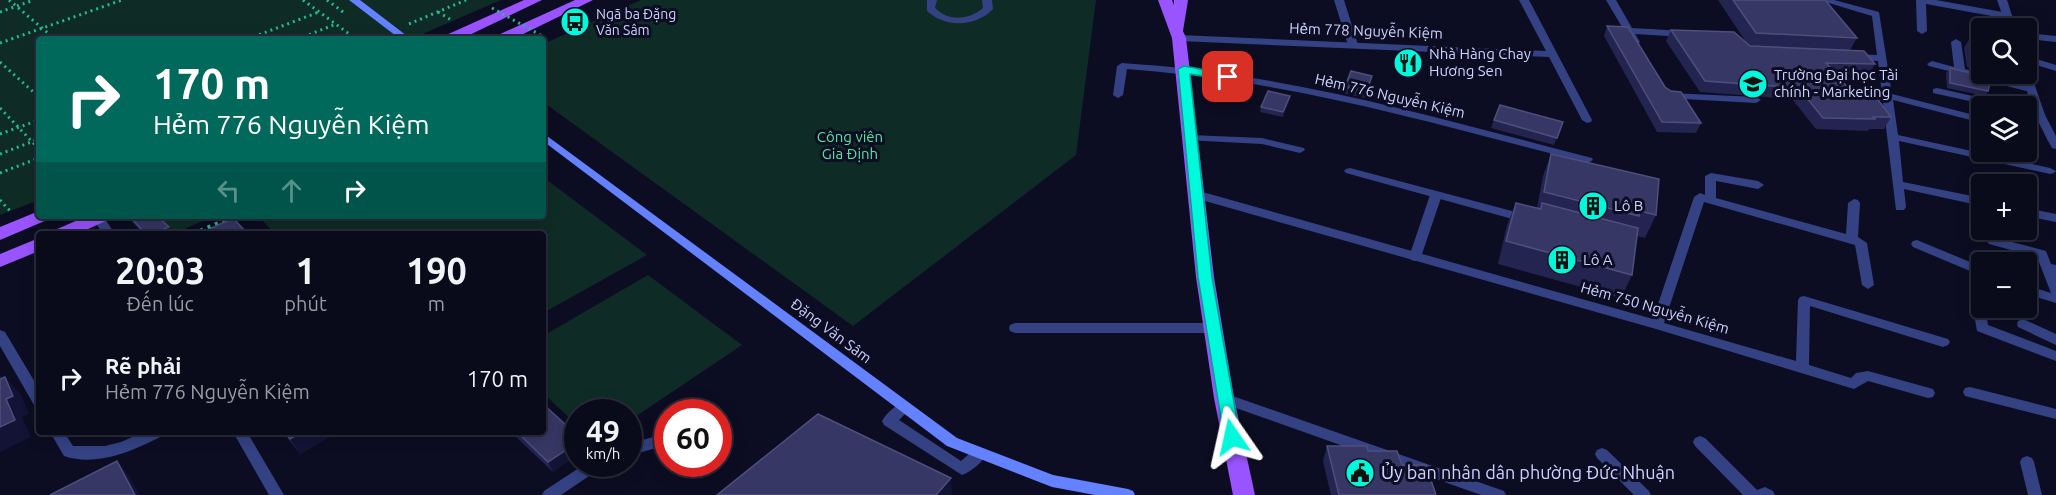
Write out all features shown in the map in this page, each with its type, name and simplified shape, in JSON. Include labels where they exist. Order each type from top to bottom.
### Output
[{"type":"main road","points":[[456,36],[535,0]]},
{"type":"main road","points":[[508,36],[586,0]]},
{"type":"main road","points":[[1165,0],[1178,34]]},
{"type":"main road","points":[[1173,0],[1184,69],[1195,194],[1213,328],[1224,398],[1244,495]]},
{"type":"main road","points":[[1178,34],[1181,0]]},
{"type":"main road","points":[[0,234],[36,218]]},
{"type":"main road","points":[[69,231],[95,219]]},
{"type":"main road","points":[[0,261],[36,245]]},
{"type":"street","points":[[354,0],[402,36]]},
{"type":"street","points":[[932,0],[930,9],[934,14],[948,20],[958,21],[983,14],[988,9],[987,0]]},
{"type":"street","points":[[1339,0],[1353,45]]},
{"type":"street","points":[[1524,0],[1587,120]]},
{"type":"street","points":[[1611,0],[1640,49]]},
{"type":"street","points":[[1824,0],[1876,14],[1900,207]]},
{"type":"street","points":[[1922,31],[1921,0],[2008,16]]},
{"type":"street","points":[[2002,0],[2008,16]]},
{"type":"street","points":[[1629,31],[1699,35]]},
{"type":"street","name":"Hẻm 778 Nguyễn Kiệm","points":[[1178,34],[1552,54]]},
{"type":"street","points":[[2037,37],[2056,39]]},
{"type":"street","points":[[1956,42],[1960,71]]},
{"type":"street","points":[[1848,57],[1883,58]]},
{"type":"street","points":[[2037,62],[2056,68]]},
{"type":"street","points":[[1932,64],[1971,74]]},
{"type":"street","name":"Hẻm 776 Nguyễn Kiệm","points":[[1118,95],[1122,66],[1184,69],[1362,102],[1588,160]]},
{"type":"street","points":[[2009,84],[2030,89]]},
{"type":"street","points":[[2029,84],[2040,115],[2055,142]]},
{"type":"street","points":[[1662,86],[1667,96],[1756,100]]},
{"type":"street","points":[[1938,91],[1971,99]]},
{"type":"street","points":[[1888,96],[1971,117]]},
{"type":"street","points":[[1893,137],[2050,171]]},
{"type":"street","name":"Đặng Văn Sâm","points":[[546,138],[951,442],[1052,482],[1128,495]]},
{"type":"street","points":[[1190,138],[1262,141],[1300,150]]},
{"type":"street","points":[[1350,171],[1540,222]]},
{"type":"street","points":[[1710,200],[1711,176],[1758,185]]},
{"type":"street","points":[[1898,184],[1971,200]]},
{"type":"street","name":"Hẻm 750 Nguyễn Kiệm","points":[[1195,194],[1657,325],[1854,384],[1861,376],[1868,376],[1928,393]]},
{"type":"street","points":[[1415,257],[1436,195]]},
{"type":"street","points":[[1657,325],[1700,197],[1861,243],[1868,285]]},
{"type":"street","points":[[1852,239],[1854,202]]},
{"type":"street","points":[[2037,214],[2056,218]]},
{"type":"street","points":[[1993,241],[2042,254],[2051,268],[2056,291]]},
{"type":"street","points":[[1917,244],[1971,267]]},
{"type":"street","points":[[2037,293],[2056,299]]},
{"type":"street","points":[[1802,369],[1804,300],[1943,342]]},
{"type":"street","points":[[1980,318],[1982,328],[2056,356]]},
{"type":"street","points":[[2023,324],[2056,340]]},
{"type":"street","points":[[1015,328],[1213,328]]},
{"type":"street","points":[[0,335],[36,396]]},
{"type":"street","points":[[1970,392],[2056,414]]},
{"type":"street","points":[[1224,398],[1499,495]]},
{"type":"street","points":[[904,406],[889,421],[962,469],[980,453]]},
{"type":"street","points":[[59,435],[69,452],[89,454],[108,453],[127,448],[151,435]]},
{"type":"street","points":[[242,435],[278,495]]},
{"type":"street","points":[[1700,442],[1753,495]]},
{"type":"street","points":[[1602,454],[1644,495]]},
{"type":"street","points":[[2027,462],[2035,495]]},
{"type":"street","points":[[549,495],[576,477]]},
{"type":"street","points":[[1760,495],[1768,495]]},
{"type":"path","points":[[9,0],[52,36]]},
{"type":"path","points":[[0,12],[34,0]]},
{"type":"path","points":[[0,43],[122,0]]},
{"type":"path","points":[[303,0],[349,35]]},
{"type":"path","points":[[406,25],[466,0]]},
{"type":"path","points":[[492,8],[542,36]]},
{"type":"path","points":[[256,36],[319,12]]},
{"type":"path","points":[[438,12],[457,23]]},
{"type":"path","points":[[306,36],[336,24]]},
{"type":"path","points":[[0,62],[36,94]]},
{"type":"path","points":[[0,108],[36,146]]},
{"type":"path","points":[[0,134],[36,121]]},
{"type":"path","points":[[0,154],[36,140]]},
{"type":"path","points":[[0,173],[36,159]]},
{"type":"path","points":[[0,200],[11,212]]},
{"type":"path","points":[[200,231],[226,219]]},
{"type":"green space","points":[[0,0],[501,0],[418,36],[36,36],[36,201],[0,215]]},
{"type":"green space","name":"Công viên Gia Định","points":[[641,0],[1096,0],[1076,155],[853,326],[546,104],[546,43]]},
{"type":"green space","points":[[546,179],[647,255],[546,311],[546,231],[272,231],[261,219],[546,219]]},
{"type":"green space","points":[[160,219],[207,219],[180,231],[170,231]]},
{"type":"green space","points":[[648,275],[742,345],[662,399],[654,399],[654,404],[642,412],[642,399],[564,399],[564,413],[546,396],[546,334]]},
{"type":"building","points":[[1733,0],[1825,0],[1857,38],[1756,33]]},
{"type":"building","points":[[1607,26],[1628,27],[1665,87],[1671,91],[1681,92],[1701,123],[1662,122]]},
{"type":"building","points":[[1671,30],[1734,32],[1750,46],[1864,51],[1875,64],[1826,63],[1856,97],[1876,97],[1891,117],[1823,118],[1799,88],[1705,81]]},
{"type":"building","points":[[1950,68],[1971,73],[1971,84],[1990,84],[1988,91],[1950,83]]},
{"type":"building","points":[[1351,71],[1372,76],[1366,92],[1345,87]]},
{"type":"building","points":[[1268,91],[1290,96],[1283,112],[1261,107]]},
{"type":"building","points":[[1500,105],[1563,122],[1557,138],[1494,120]]},
{"type":"building","points":[[1551,154],[1659,179],[1656,215],[1640,211],[1639,216],[1544,192]]},
{"type":"building","points":[[1516,203],[1541,209],[1542,203],[1638,228],[1632,275],[1506,241]]},
{"type":"building","points":[[132,219],[160,219],[169,227],[159,231],[143,231]]},
{"type":"building","points":[[234,219],[245,231],[205,231]]},
{"type":"building","points":[[5,377],[13,396],[6,399],[15,420],[0,427],[0,379]]},
{"type":"building","points":[[546,407],[564,423],[564,451],[548,462],[520,435],[546,435]]},
{"type":"building","points":[[818,414],[951,478],[936,495],[717,495]]},
{"type":"building","points":[[1327,446],[1367,446],[1368,451],[1397,451],[1402,465],[1426,465],[1436,495],[1339,495]]},
{"type":"building","points":[[117,461],[135,495],[50,495]]},
{"type":"place","name":"Ngã ba Đặng Văn Sâm","points":[[575,22]]},
{"type":"place","name":"Nhà Hàng Chay Hương Sen","points":[[1408,63]]},
{"type":"place","name":"Trường Đại học Tài chính - Marketing","points":[[1753,84]]},
{"type":"place","name":"Lô B","points":[[1593,206]]},
{"type":"place","name":"Lô A","points":[[1562,260]]},
{"type":"place","name":"Ủy ban nhân dân phường Đức Nhuận","points":[[1360,473]]},
{"type":"route","points":[[1228,77],[1184,69],[1205,277],[1232,437]]}]
